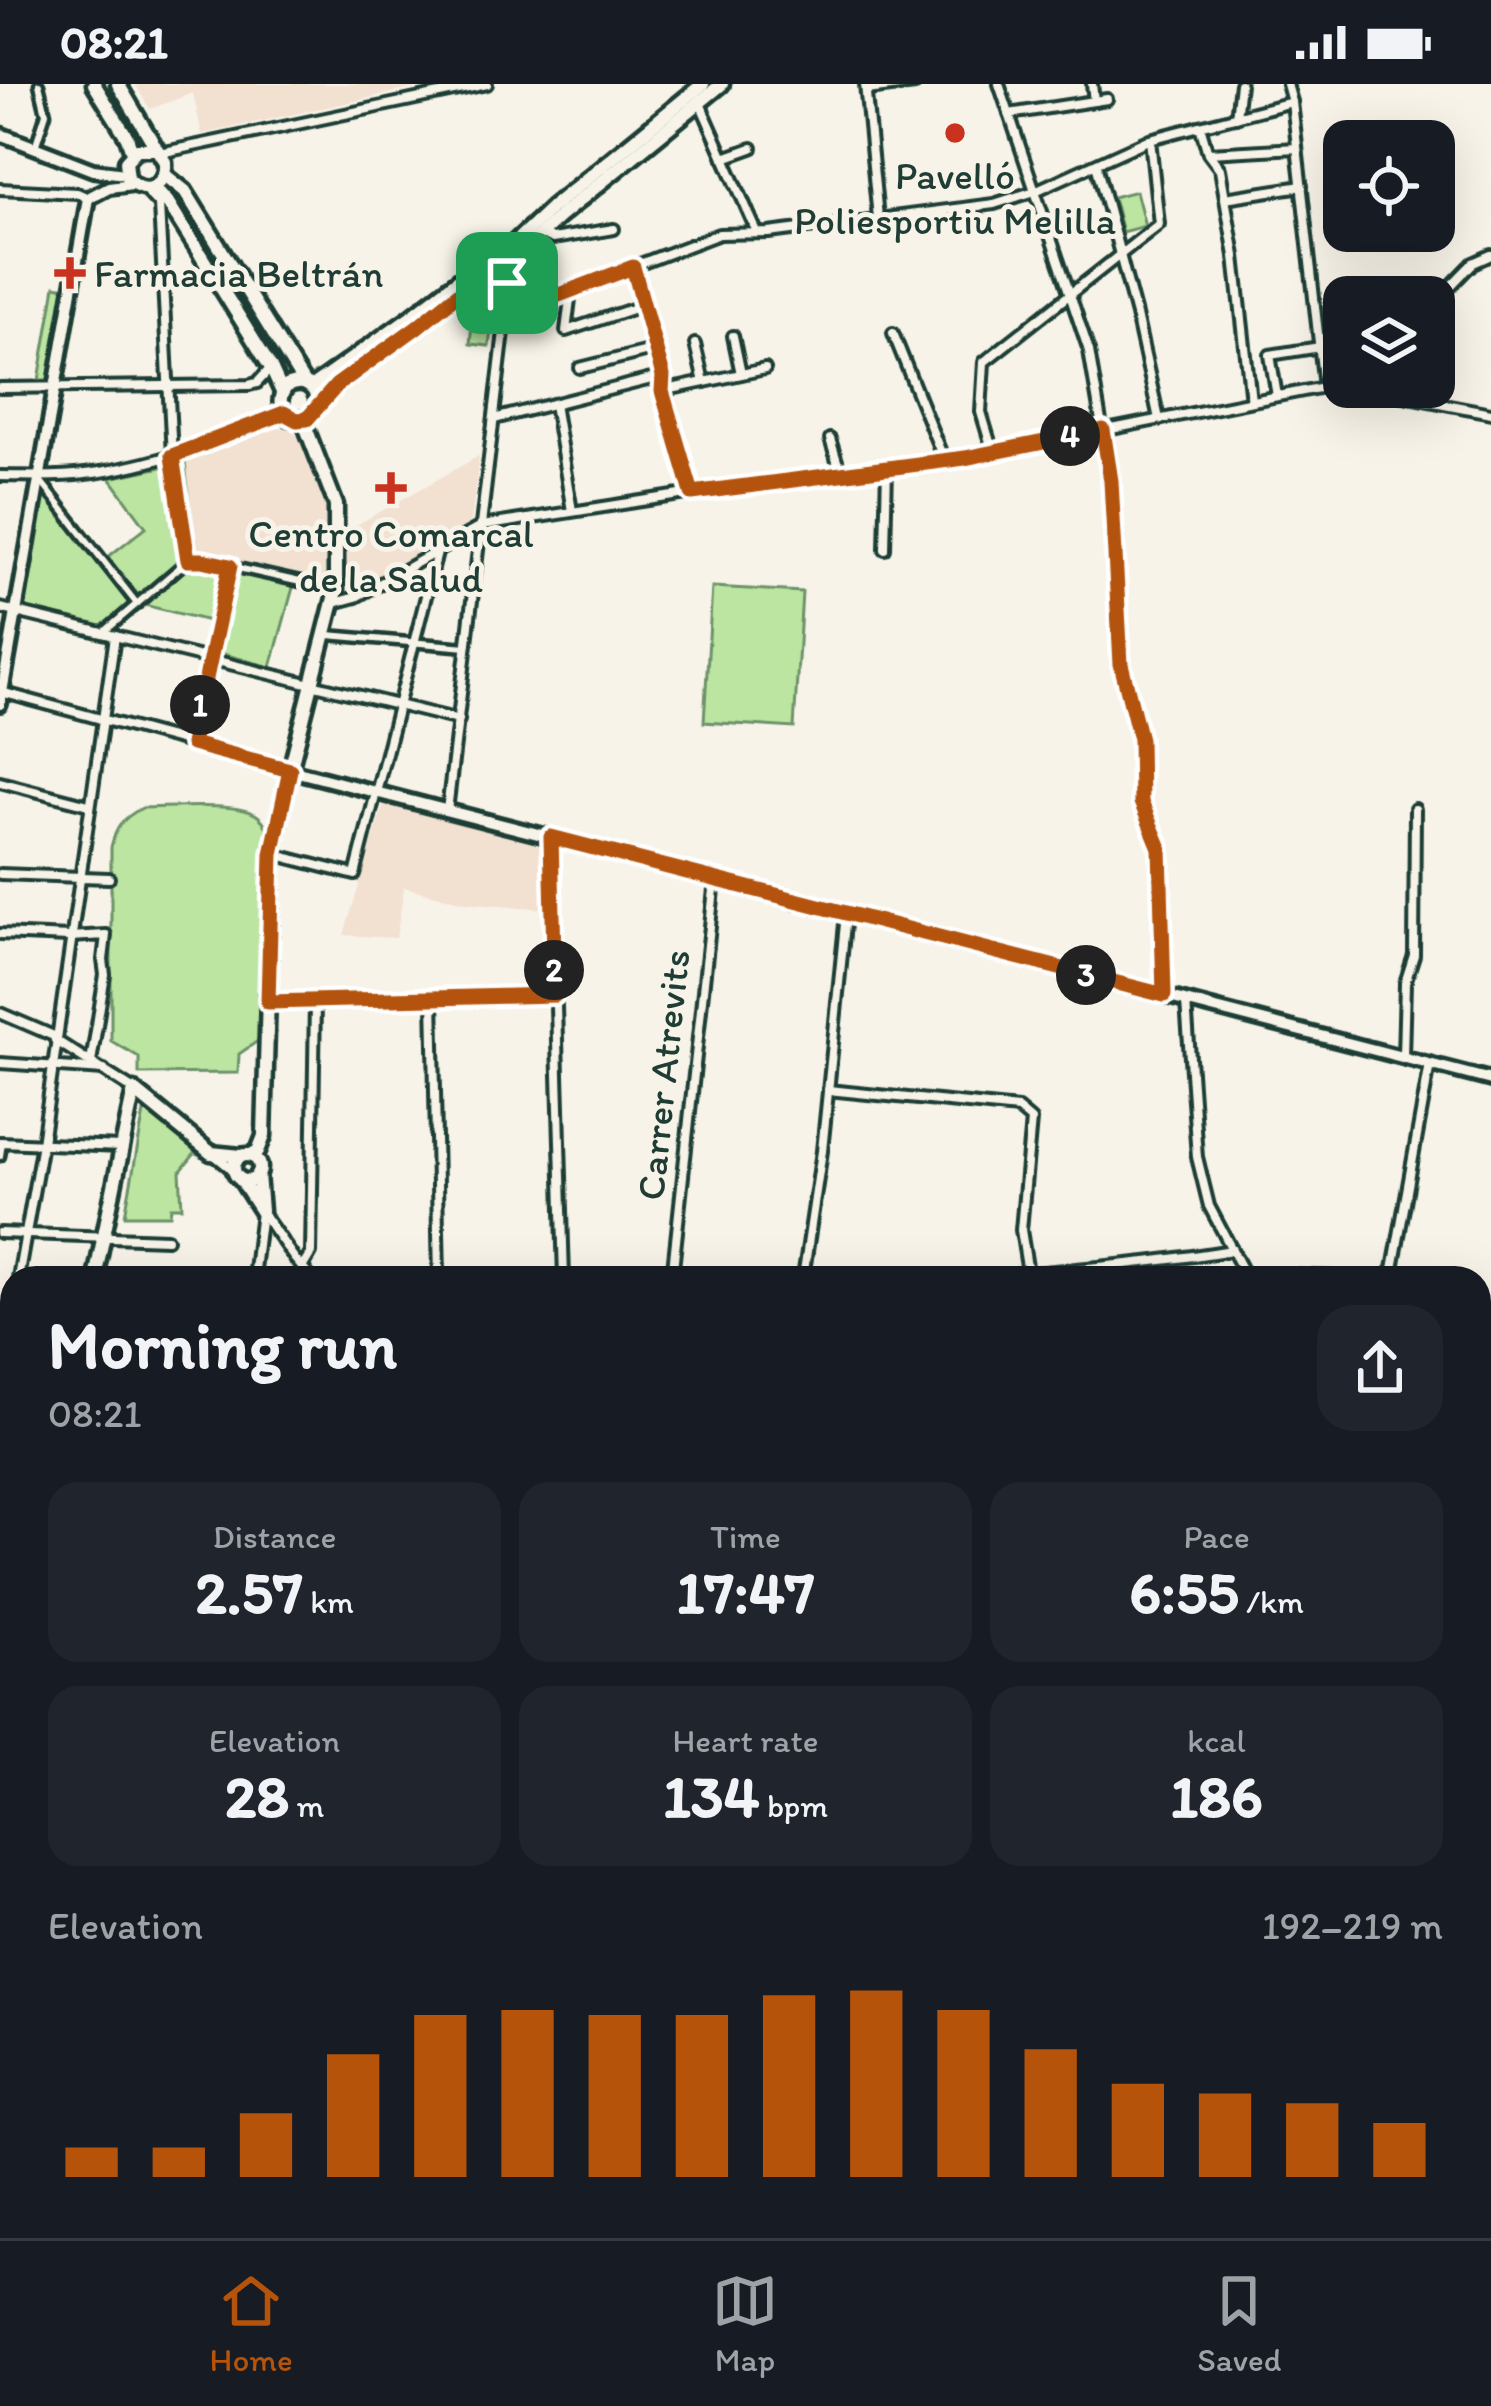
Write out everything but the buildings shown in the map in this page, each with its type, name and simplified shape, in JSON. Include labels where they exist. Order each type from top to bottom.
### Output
[{"type":"main road","points":[[94,84],[127,137],[132,174],[167,201],[282,392]]},
{"type":"main road","points":[[118,84],[317,394],[318,404]]},
{"type":"main road","points":[[506,260],[552,207],[703,84]]},
{"type":"main road","points":[[506,260],[722,84]]},
{"type":"main road","points":[[132,174],[143,147],[164,158]]},
{"type":"main road","points":[[132,174],[164,158]]},
{"type":"main road","points":[[303,421],[284,413],[282,392],[295,382],[307,384],[489,256],[506,260]]},
{"type":"main road","points":[[303,421],[337,385],[459,293],[475,284],[507,283],[512,274],[506,260]]},
{"type":"main road","points":[[482,264],[487,283]]},
{"type":"main road","points":[[261,1210],[238,1176],[235,1163],[257,1150],[264,1136],[272,854],[334,597],[336,505],[303,421]]},
{"type":"main road","points":[[98,1266],[134,1090],[212,1153],[246,1156],[259,1163],[261,1210]]},
{"type":"main road","points":[[238,1176],[249,1181],[258,1174]]},
{"type":"street","points":[[35,147],[46,113],[39,84]]},
{"type":"street","points":[[164,158],[487,84]]},
{"type":"street","points":[[878,218],[866,87],[915,84]]},
{"type":"street","points":[[999,84],[1089,351],[1111,481],[1121,664],[1140,739],[1141,802],[1160,848],[1164,995]]},
{"type":"street","points":[[1092,84],[1094,101]]},
{"type":"street","points":[[1236,117],[1240,84]]},
{"type":"street","points":[[1287,84],[1323,377]]},
{"type":"street","points":[[1009,114],[1107,99]]},
{"type":"street","points":[[700,102],[757,233]]},
{"type":"street","points":[[506,315],[719,234],[994,204],[1035,191],[1150,139],[1292,102]]},
{"type":"street","points":[[1200,126],[1208,153],[1220,169],[1251,401]]},
{"type":"street","points":[[0,134],[103,173],[132,174],[159,205],[172,456],[188,560]]},
{"type":"street","points":[[993,452],[981,412],[984,362],[1159,224],[1150,139]]},
{"type":"street","points":[[724,158],[752,148]]},
{"type":"street","points":[[1208,153],[1297,148]]},
{"type":"street","points":[[1096,164],[1159,419]]},
{"type":"street","points":[[0,188],[88,197],[132,174]]},
{"type":"street","points":[[1225,198],[1301,186]]},
{"type":"street","points":[[88,197],[1,696],[1491,1080]]},
{"type":"street","points":[[189,236],[206,226]]},
{"type":"street","points":[[540,233],[551,239],[614,229]]},
{"type":"street","points":[[1455,281],[1473,263],[1491,255]]},
{"type":"street","points":[[633,267],[692,493]]},
{"type":"street","points":[[447,811],[507,283]]},
{"type":"street","points":[[571,291],[566,331],[644,305]]},
{"type":"street","points":[[893,333],[944,460]]},
{"type":"street","points":[[733,336],[741,374]]},
{"type":"street","points":[[695,344],[704,382]]},
{"type":"street","points":[[1277,396],[1270,355],[1320,347]]},
{"type":"street","points":[[580,368],[656,349]]},
{"type":"street","points":[[0,388],[249,385],[271,368]]},
{"type":"street","points":[[662,391],[765,369]]},
{"type":"street","points":[[494,419],[663,376]]},
{"type":"street","points":[[103,633],[188,560],[230,566],[334,597],[356,598],[482,526],[993,452],[1323,387]]},
{"type":"street","points":[[554,404],[572,511]]},
{"type":"street","points":[[1455,405],[1491,412]]},
{"type":"street","points":[[0,476],[87,474],[172,456],[284,413]]},
{"type":"street","points":[[830,439],[841,474]]},
{"type":"street","points":[[885,550],[887,468]]},
{"type":"street","points":[[39,477],[136,604]]},
{"type":"street","points":[[272,854],[355,875],[438,549]]},
{"type":"street","points":[[192,744],[230,566]]},
{"type":"street","points":[[0,608],[459,720]]},
{"type":"street","points":[[325,634],[467,647]]},
{"type":"street","points":[[20,1266],[115,636]]},
{"type":"street","points":[[0,782],[89,805]]},
{"type":"street","points":[[1403,1057],[1405,983],[1414,955],[1415,808]]},
{"type":"street","points":[[551,837],[564,1266]]},
{"type":"street","points":[[0,874],[109,878]]},
{"type":"street","name":"Carrer Atrevits","points":[[673,1266],[715,879]]},
{"type":"street","points":[[805,1266],[846,913]]},
{"type":"street","points":[[0,934],[106,935],[105,975],[91,1062]]},
{"type":"street","points":[[268,1002],[555,995]]},
{"type":"street","points":[[433,998],[439,1266]]},
{"type":"street","points":[[1186,1000],[1197,1157],[1209,1206],[1241,1266]]},
{"type":"street","points":[[303,1266],[311,1253],[315,1002]]},
{"type":"street","points":[[0,1013],[55,1038],[134,1090]]},
{"type":"street","points":[[0,1063],[104,1070]]},
{"type":"street","points":[[1394,1266],[1430,1064]]},
{"type":"street","points":[[828,1090],[1018,1109],[1031,1120],[1021,1230],[1027,1266]]},
{"type":"street","points":[[0,1156],[1,1142],[122,1147]]},
{"type":"street","points":[[212,1153],[238,1176]]},
{"type":"street","points":[[261,1210],[301,1266]]},
{"type":"street","points":[[254,1266],[261,1210]]},
{"type":"street","points":[[0,1233],[166,1239]]},
{"type":"street","points":[[1096,1266],[1162,1262],[1232,1250]]},
{"type":"shaded area","points":[[135,84],[433,84],[202,134],[193,93],[150,109]]},
{"type":"shaded area","points":[[274,428],[290,429],[303,441],[330,506],[329,586],[194,550],[185,462]]},
{"type":"shaded area","points":[[479,456],[471,522],[354,593],[345,585],[346,531]]},
{"type":"shaded area","points":[[384,803],[546,847],[545,909],[465,902],[404,887],[396,938],[344,935]]},
{"type":"green space","points":[[1136,191],[1145,226],[1122,232],[1113,197]]},
{"type":"green space","points":[[55,286],[67,288],[52,380],[39,380]]},
{"type":"green space","points":[[473,312],[493,314],[489,346],[470,344]]},
{"type":"green space","points":[[185,462],[194,550],[294,584],[271,667],[205,649],[209,621],[144,605],[177,568],[103,633],[21,608],[42,483],[103,561],[146,527],[110,478]]},
{"type":"green space","points":[[712,587],[802,592],[794,728],[704,722]]},
{"type":"green space","points":[[142,808],[236,808],[258,816],[267,828],[265,1036],[239,1054],[238,1073],[139,1074],[139,1057],[111,1041],[111,847],[121,823]]},
{"type":"green space","points":[[145,1107],[197,1151],[180,1172],[182,1207],[171,1207],[170,1215],[125,1215]]},
{"type":"place","name":"Pavelló Poliesportiu Melilla","points":[[955,133]]},
{"type":"place","name":"Farmacia Beltrán","points":[[70,273]]},
{"type":"place","name":"Centro Comarcal de la Salud","points":[[391,488]]},
{"type":"route","points":[[633,267],[692,493],[965,458],[1103,430],[1111,481],[1121,664],[1140,739],[1141,802],[1160,848],[1164,995],[551,837],[555,995],[268,1002],[272,854],[290,770],[192,744],[230,566],[188,560],[172,456],[284,413],[307,419],[337,385],[459,293],[475,284],[507,283],[506,315],[633,267]]}]
